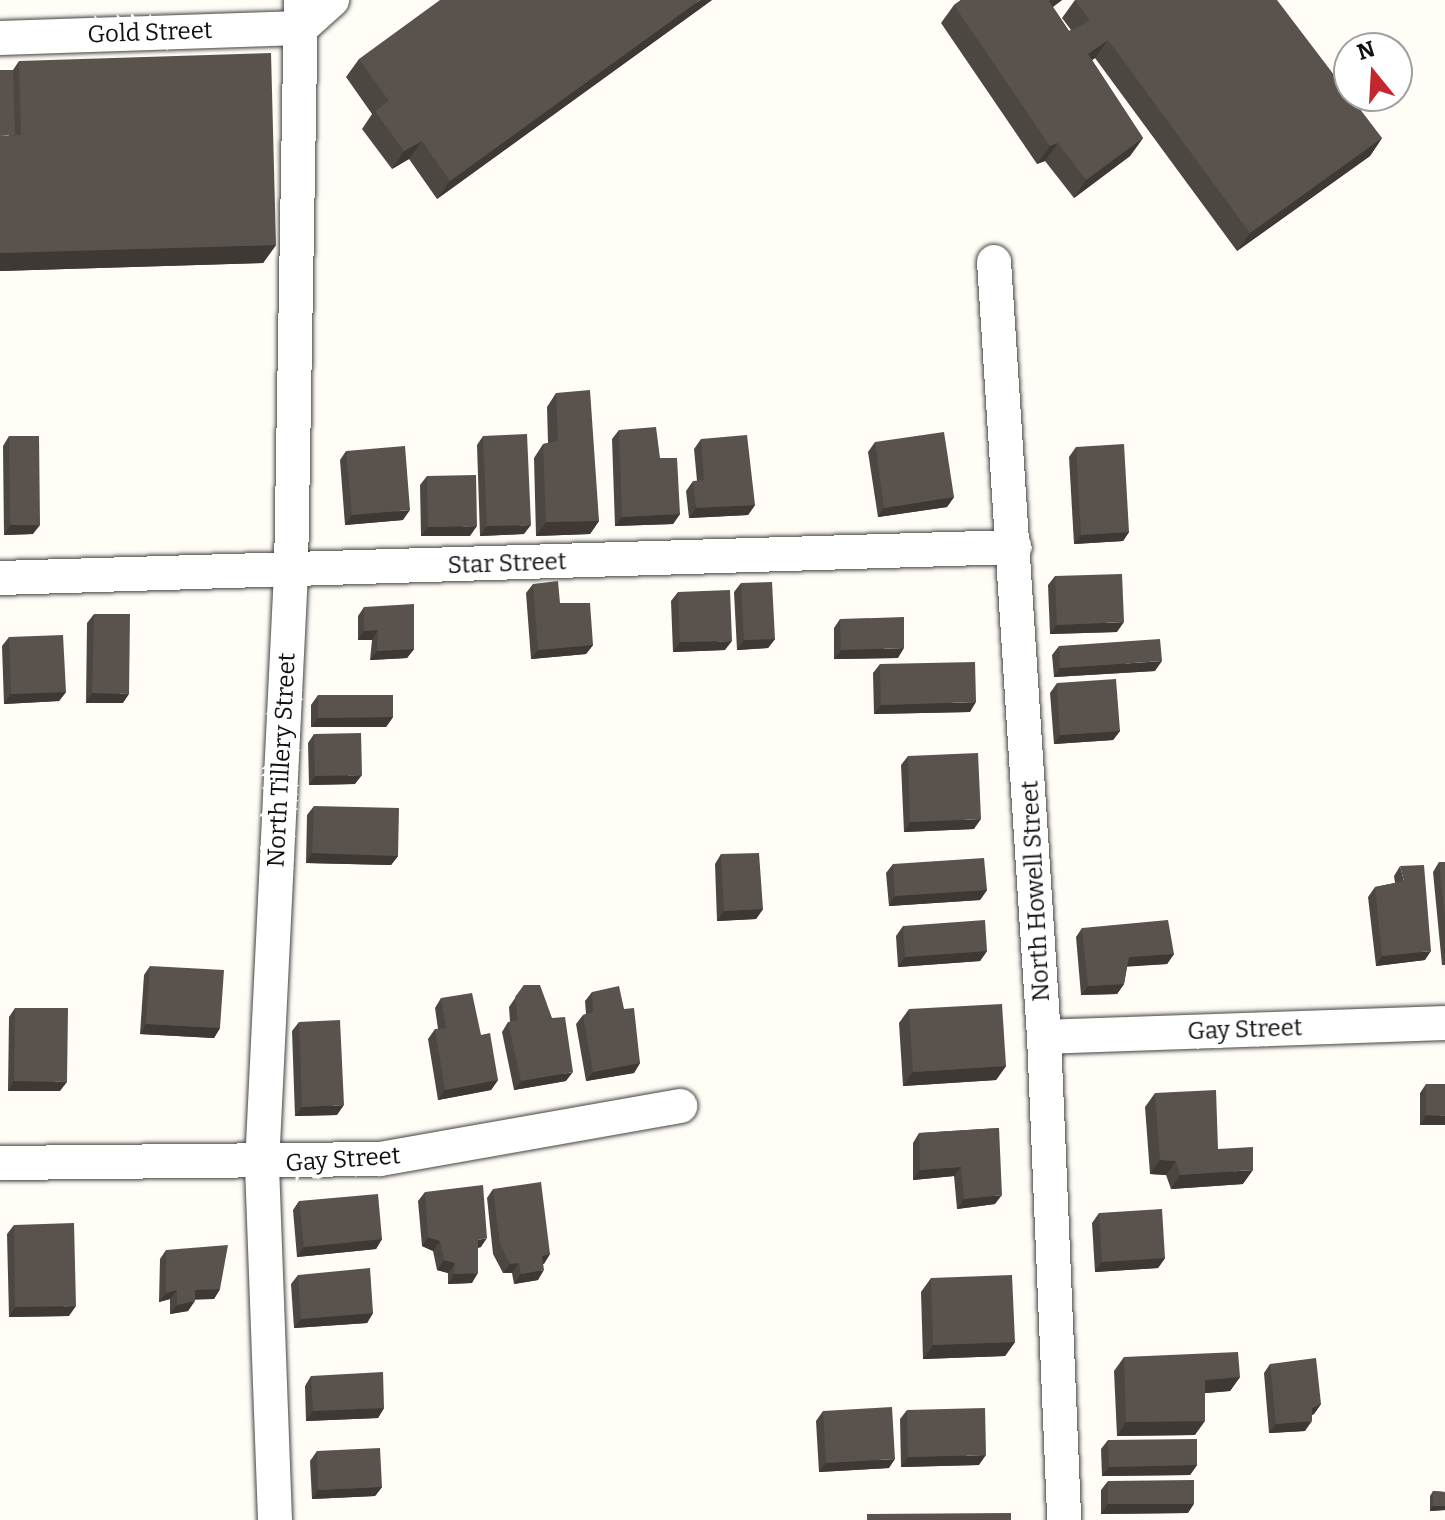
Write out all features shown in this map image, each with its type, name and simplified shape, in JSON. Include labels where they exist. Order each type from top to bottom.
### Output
[{"type":"street","points":[[301,14],[332,0]]},
{"type":"street","name":"Gold Street","points":[[0,38],[301,14]]},
{"type":"street","name":"North Tillery Street","points":[[275,1520],[262,1165],[291,572],[301,14]]},
{"type":"street","name":"North Howell Street","points":[[994,262],[1015,547],[1044,1037],[1064,1520]]},
{"type":"street","name":"Star Street","points":[[0,578],[291,572],[1015,547]]},
{"type":"street","name":"Gay Street","points":[[1044,1037],[1445,1023]]},
{"type":"street","name":"Gay Street","points":[[0,1163],[262,1165],[453,1152],[680,1106]]},
{"type":"building","points":[[440,0],[700,0],[450,181],[422,141],[404,151],[375,111],[389,101],[359,59]]},
{"type":"building","points":[[961,0],[1050,0],[1069,31],[1090,21],[1075,0],[1277,0],[1333,74],[1333,112],[1362,112],[1382,138],[1250,233],[1108,40],[1088,54],[1143,138],[1086,180],[1058,143],[1050,146],[954,5]]},
{"type":"building","points":[[271,53],[276,245],[0,253],[0,136],[21,135],[19,61]]},
{"type":"building","points":[[0,70],[13,70],[15,135],[0,136]]},
{"type":"building","points":[[590,390],[599,521],[546,522],[543,444],[558,441],[556,393]]},
{"type":"building","points":[[656,427],[660,458],[677,458],[680,514],[622,517],[619,430]]},
{"type":"building","points":[[944,432],[954,497],[884,508],[875,442]]},
{"type":"building","points":[[527,434],[531,525],[487,526],[483,436]]},
{"type":"building","points":[[747,435],[755,505],[696,508],[693,481],[704,480],[701,439]]},
{"type":"building","points":[[9,436],[39,436],[40,525],[10,525]]},
{"type":"building","points":[[1124,444],[1129,532],[1081,535],[1076,447]]},
{"type":"building","points":[[405,446],[410,510],[352,515],[346,451]]},
{"type":"building","points":[[476,475],[477,526],[428,527],[427,476]]},
{"type":"building","points":[[1122,574],[1124,622],[1057,625],[1055,576]]},
{"type":"building","points":[[558,581],[560,603],[590,603],[593,645],[538,650],[533,584]]},
{"type":"building","points":[[772,582],[775,639],[744,640],[741,583]]},
{"type":"building","points":[[730,590],[732,641],[680,642],[678,592]]},
{"type":"building","points":[[414,604],[414,649],[377,651],[378,630],[364,631],[364,607]]},
{"type":"building","points":[[94,614],[130,614],[129,694],[92,693]]},
{"type":"building","points":[[904,617],[904,648],[841,650],[840,619]]},
{"type":"building","points":[[63,635],[66,692],[11,694],[9,637]]},
{"type":"building","points":[[1160,639],[1162,661],[1060,668],[1059,646]]},
{"type":"building","points":[[975,662],[976,702],[881,705],[880,664]]},
{"type":"building","points":[[1116,679],[1120,731],[1060,735],[1057,683]]},
{"type":"building","points":[[318,695],[393,695],[393,717],[318,718]]},
{"type":"building","points":[[361,733],[362,775],[315,776],[314,734]]},
{"type":"building","points":[[978,753],[981,819],[910,822],[908,756]]},
{"type":"building","points":[[314,806],[399,808],[398,856],[312,853]]},
{"type":"building","points":[[759,853],[763,909],[724,911],[721,854]]},
{"type":"building","points":[[984,858],[987,890],[895,896],[893,864]]},
{"type":"building","points":[[1439,862],[1445,862],[1445,918]]},
{"type":"building","points":[[1424,865],[1431,951],[1382,956],[1375,887],[1404,881],[1400,866]]},
{"type":"building","points":[[985,920],[987,951],[905,957],[903,926]]},
{"type":"building","points":[[1168,920],[1174,954],[1129,957],[1124,984],[1088,986],[1082,928]]},
{"type":"building","points":[[150,966],[224,970],[220,1028],[146,1024]]},
{"type":"building","points":[[524,985],[540,985],[552,1018],[565,1017],[573,1072],[521,1081],[508,1022],[518,1020],[515,997]]},
{"type":"building","points":[[619,986],[624,1009],[634,1008],[640,1063],[593,1072],[583,1015],[593,1012],[592,992]]},
{"type":"building","points":[[472,993],[481,1035],[490,1033],[498,1080],[445,1090],[435,1029],[446,1028],[441,998]]},
{"type":"building","points":[[1002,1004],[1006,1066],[913,1072],[909,1009]]},
{"type":"building","points":[[15,1008],[68,1008],[67,1082],[14,1081]]},
{"type":"building","points":[[340,1020],[344,1105],[302,1107],[299,1022]]},
{"type":"building","points":[[1426,1084],[1445,1084],[1445,1116],[1426,1115]]},
{"type":"building","points":[[1216,1090],[1218,1149],[1253,1147],[1253,1170],[1180,1175],[1176,1161],[1160,1160],[1155,1093]]},
{"type":"building","points":[[999,1128],[1002,1195],[964,1199],[961,1167],[920,1170],[919,1133]]},
{"type":"building","points":[[541,1182],[550,1254],[542,1256],[544,1270],[521,1274],[519,1263],[510,1264],[500,1244],[493,1189]]},
{"type":"building","points":[[483,1185],[487,1238],[478,1240],[478,1273],[454,1274],[455,1263],[444,1260],[440,1241],[428,1237],[425,1192]]},
{"type":"building","points":[[378,1194],[382,1239],[304,1247],[299,1201]]},
{"type":"building","points":[[1162,1209],[1165,1258],[1102,1262],[1099,1213]]},
{"type":"building","points":[[74,1223],[76,1306],[15,1307],[14,1225]]},
{"type":"building","points":[[228,1245],[220,1289],[195,1290],[195,1301],[177,1305],[177,1290],[166,1293],[166,1250]]},
{"type":"building","points":[[370,1268],[373,1313],[301,1319],[298,1275]]},
{"type":"building","points":[[1012,1275],[1015,1342],[933,1345],[931,1278]]},
{"type":"building","points":[[1238,1352],[1240,1377],[1205,1380],[1205,1421],[1126,1422],[1124,1357]]},
{"type":"building","points":[[1316,1358],[1321,1404],[1312,1408],[1312,1421],[1276,1424],[1270,1364]]},
{"type":"building","points":[[383,1372],[384,1408],[313,1411],[311,1376]]},
{"type":"building","points":[[892,1407],[895,1459],[826,1463],[823,1411]]},
{"type":"building","points":[[985,1408],[986,1455],[908,1457],[907,1410]]},
{"type":"building","points":[[1197,1439],[1197,1465],[1109,1467],[1108,1440]]},
{"type":"building","points":[[380,1448],[382,1487],[318,1490],[317,1451]]},
{"type":"building","points":[[1194,1480],[1194,1504],[1108,1504],[1108,1481]]},
{"type":"building","points":[[1433,1491],[1445,1492],[1445,1506],[1433,1506]]},
{"type":"building","points":[[1011,1513],[1011,1520],[867,1520],[867,1514]]}]
